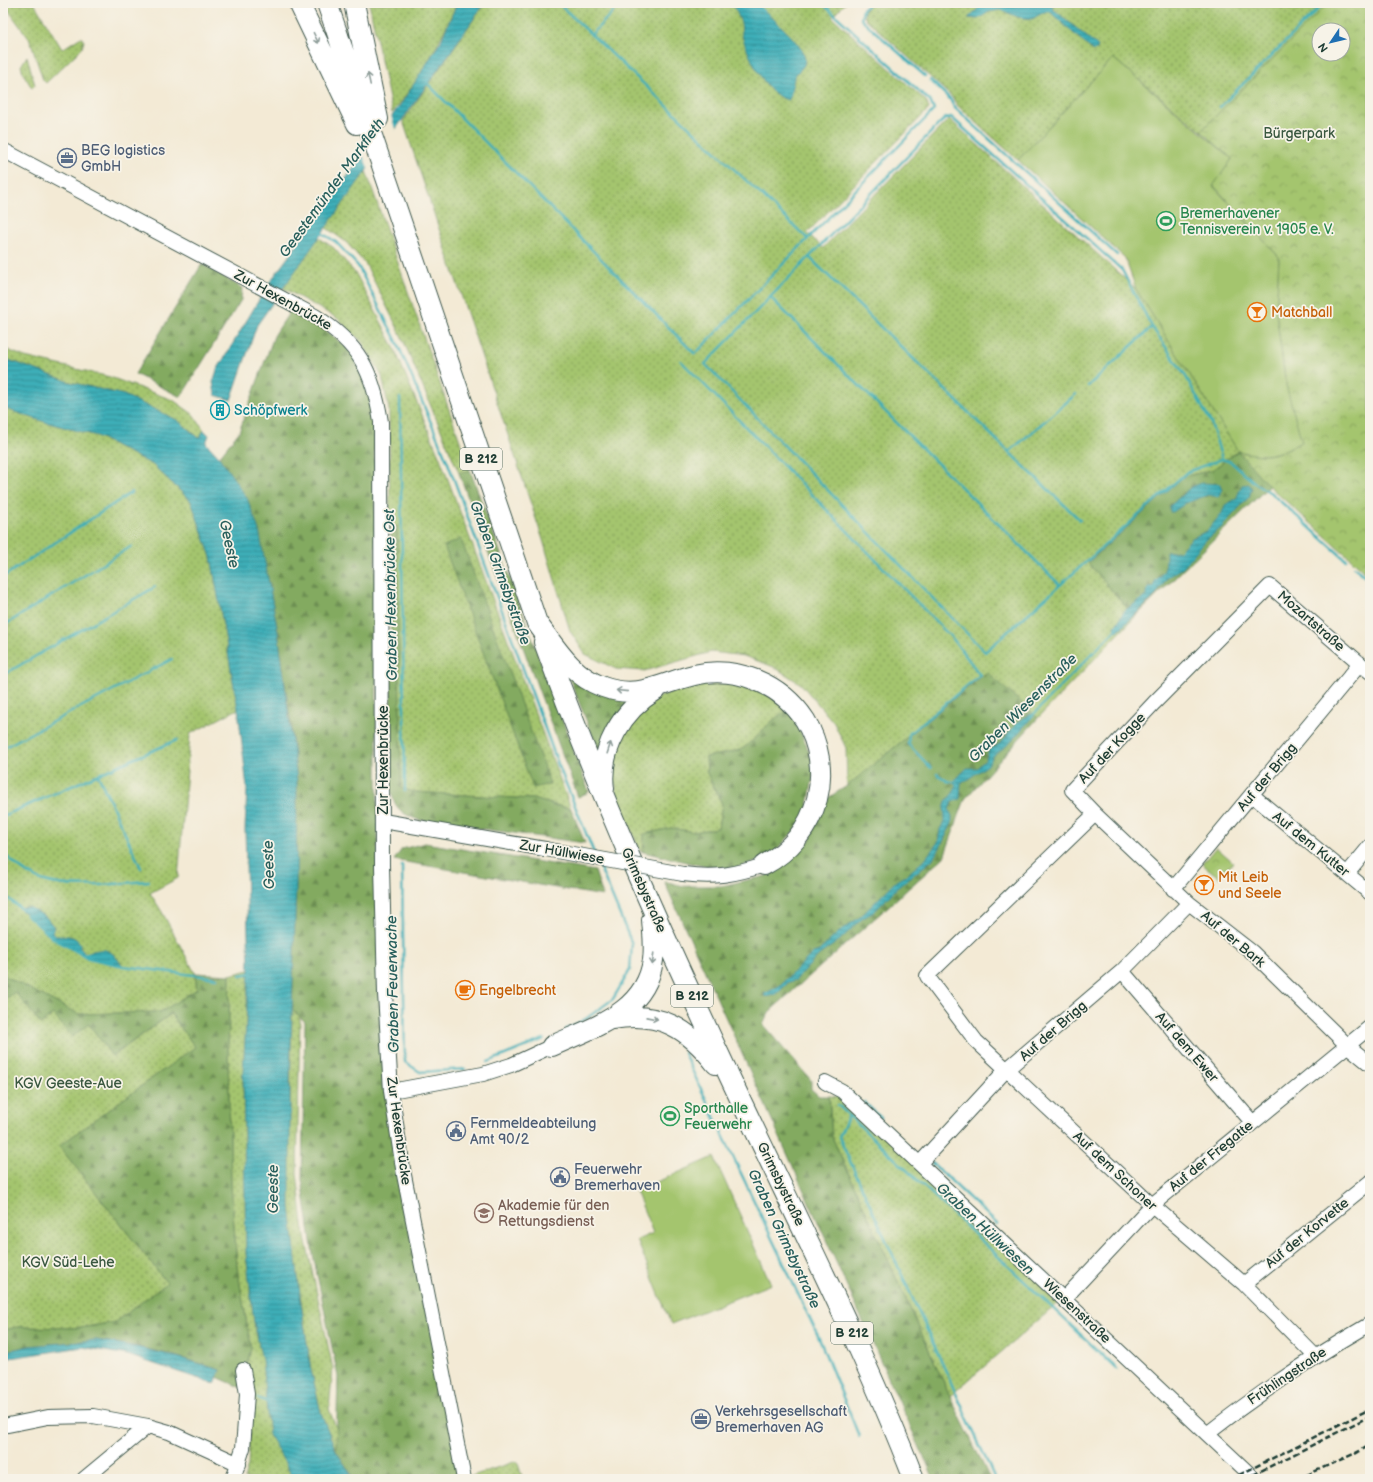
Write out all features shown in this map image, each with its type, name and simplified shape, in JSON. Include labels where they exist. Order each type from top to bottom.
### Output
[{"type":"highway","points":[[299,3],[370,127]]},
{"type":"highway","points":[[327,3],[370,127]]},
{"type":"highway","points":[[354,3],[370,127]]},
{"type":"highway","name":"B 212","points":[[370,127],[537,623]]},
{"type":"highway","points":[[537,623],[567,664],[590,682],[618,691],[632,692],[661,687],[705,673],[741,675],[764,683],[779,692],[793,704],[807,724],[816,746],[820,770],[819,788],[815,806],[805,828],[798,838],[773,860],[764,865]]},
{"type":"highway","name":"Grimsbystraße","points":[[537,623],[579,737],[650,906],[853,1337],[914,1479]]},
{"type":"highway","points":[[605,800],[604,770],[609,748],[618,727],[636,704],[661,687]]},
{"type":"highway","points":[[552,1046],[613,1019],[640,994],[650,972],[654,948],[650,906]]},
{"type":"highway","points":[[613,1019],[638,1016],[674,1025],[685,1032],[704,1049],[734,1086]]},
{"type":"street","name":"Zur Hexenbrücke","points":[[3,150],[257,284],[332,326],[349,341],[360,357],[370,376],[377,399],[381,422],[385,994],[391,1091],[404,1175],[464,1479]]},
{"type":"street","name":"Mozartstraße","points":[[1270,586],[1365,668]]},
{"type":"street","name":"Auf der Kogge","points":[[1095,814],[1072,790],[1154,703],[1270,586]]},
{"type":"street","name":"Auf der Brigg","points":[[1173,889],[1252,795],[1365,668]]},
{"type":"street","name":"Auf dem Kutter","points":[[1252,795],[1370,893]]},
{"type":"street","name":"Auf der Bark","points":[[1095,814],[1173,889],[1252,952],[1348,1046],[1370,1064]]},
{"type":"street","name":"Auf dem Schoner","points":[[1095,814],[927,976],[976,1041],[1152,1205],[1244,1284],[1315,1356]]},
{"type":"street","name":"Zur Hüllwiese","points":[[383,821],[683,874],[713,877],[728,876],[764,865]]},
{"type":"street","points":[[1347,874],[1370,846]]},
{"type":"street","name":"Auf der Brigg","points":[[920,1163],[1006,1070],[1122,971],[1189,903]]},
{"type":"street","name":"Auf dem Ewer","points":[[1122,971],[1252,1122]]},
{"type":"street","name":"Auf der Fregatte","points":[[1064,1299],[1152,1205],[1370,1027]]},
{"type":"street","points":[[391,1091],[483,1074],[511,1065],[552,1046]]},
{"type":"street","name":"Wiesenstraße","points":[[825,1082],[842,1091],[920,1163],[1255,1479]]},
{"type":"street","name":"Auf der Korvette","points":[[1244,1284],[1370,1182]]},
{"type":"street","name":"Frühlingstraße","points":[[1207,1434],[1256,1396],[1315,1356],[1370,1324]]},
{"type":"street","points":[[233,1479],[243,1448],[247,1394],[243,1370]]},
{"type":"street","points":[[3,1426],[48,1417],[93,1416],[148,1426],[169,1432],[239,1464]]},
{"type":"street","points":[[84,1479],[148,1426]]},
{"type":"green space","points":[[3,3],[34,3],[62,49],[81,37],[84,41],[82,48],[46,83],[43,80],[30,40]]},
{"type":"green space","points":[[369,3],[457,3],[429,61],[412,88],[392,113]]},
{"type":"green space","points":[[485,3],[846,3],[832,17],[926,101],[929,109],[807,233],[823,248],[949,119],[1136,289],[1238,451],[1212,470],[1183,477],[1088,562],[1135,617],[1038,718],[987,672],[847,786],[846,748],[834,723],[801,684],[774,667],[744,656],[711,652],[644,671],[616,669],[585,654],[570,631],[543,540],[403,121]]},
{"type":"green space","points":[[872,3],[1328,3],[1201,131],[1113,58],[1018,160],[958,106],[951,96],[864,17],[865,9]]},
{"type":"green space","name":"Bürgerpark","points":[[1328,3],[1370,3],[1370,576],[1269,486],[1238,451],[1257,455],[1271,454],[1277,453],[1301,442],[1286,385],[1276,313],[1279,257],[1213,185],[1232,159],[1201,131]]},
{"type":"green space","points":[[27,56],[35,85],[32,88],[24,75],[21,66]]},
{"type":"green space","name":"Bremerhavener Tennisverein v. 1905 e. V.","points":[[1113,58],[1232,159],[1213,186],[1279,257],[1276,313],[1286,385],[1302,442],[1285,450],[1264,455],[1238,451],[1136,289],[1125,258],[1018,160]]},
{"type":"green space","points":[[366,171],[470,470],[459,473],[401,335],[366,265],[346,242],[325,227]]},
{"type":"green space","points":[[318,237],[334,248],[356,274],[393,345],[440,458],[571,809],[532,799],[414,792],[401,788],[397,527],[390,525],[389,410],[382,376],[362,342],[337,318],[283,288]]},
{"type":"green space","points":[[202,264],[242,288],[241,300],[181,397],[135,374]]},
{"type":"green space","points":[[290,311],[333,336],[352,353],[359,363],[366,379],[374,422],[379,994],[459,1479],[354,1479],[336,1451],[338,1377],[313,1255],[302,1179],[305,1022],[292,1009],[296,887],[297,780],[290,718],[278,632],[269,584],[219,457],[239,432],[274,336]]},
{"type":"green space","points":[[3,348],[25,357],[110,377],[173,400],[193,414],[204,430],[199,438],[177,420],[124,395],[70,382],[3,358]]},
{"type":"green space","points":[[3,408],[45,422],[97,436],[153,465],[191,501],[211,557],[238,709],[190,734],[178,878],[150,893],[195,973],[197,989],[161,1012],[78,1014],[3,975]]},
{"type":"green space","points":[[1238,451],[1269,486],[1135,617],[1088,563],[1183,477],[1212,470]]},
{"type":"green space","points":[[470,470],[589,792],[578,797],[459,473]]},
{"type":"green space","points":[[390,525],[397,527],[401,788],[414,792],[532,799],[571,809],[585,843],[419,820],[403,813],[396,806],[391,789]]},
{"type":"green space","points":[[461,539],[550,784],[533,788],[444,546]]},
{"type":"green space","points":[[565,667],[639,696],[603,762]]},
{"type":"green space","points":[[987,672],[1038,718],[965,799],[944,857],[769,1012],[763,1025],[811,1080],[811,1089],[819,1096],[829,1096],[832,1137],[950,1396],[990,1479],[934,1479],[664,881],[683,886],[721,886],[766,876],[809,841],[826,799],[847,786]]},
{"type":"green space","points":[[741,679],[791,709],[771,722],[752,742],[743,749],[706,757],[707,773],[722,804],[718,828],[694,832],[671,828],[645,834],[643,852],[640,851],[617,795],[612,767],[616,743],[645,704],[691,682]]},
{"type":"green space","points":[[791,709],[815,766],[806,817],[772,856],[735,868],[712,868],[643,852],[644,834],[671,828],[694,832],[718,828],[722,804],[707,773],[706,757],[742,749],[783,713]]},
{"type":"green space","points":[[425,843],[595,871],[603,896],[394,860],[402,849]]},
{"type":"green space","points":[[1216,847],[1233,862],[1220,878],[1202,864]]},
{"type":"green space","points":[[249,970],[243,1074],[246,1253],[254,1322],[287,1468],[294,1479],[244,1479],[248,1465],[251,1392],[247,1364],[251,1348],[237,1267],[231,1185],[228,1053],[230,975]]},
{"type":"green space","points":[[195,973],[230,975],[228,1053],[231,1185],[237,1267],[251,1348],[247,1364],[251,1392],[217,1377],[220,1370],[172,1355],[134,1346],[96,1340],[29,1346],[3,1352],[3,1330],[18,1327],[80,1328],[115,1322],[167,1283],[59,1146],[195,1047],[171,1014],[112,1056],[89,1024],[72,1037],[53,1014],[41,1024],[15,992],[3,1001],[3,975],[78,1014],[161,1012],[197,989]]},
{"type":"green space","name":"KGV Süd-Lehe","points":[[15,992],[41,1024],[53,1014],[89,1024],[113,1056],[171,1014],[195,1047],[59,1146],[167,1283],[115,1322],[80,1328],[18,1327],[3,1330],[3,1001]]},
{"type":"green space","points":[[292,1009],[300,1017],[297,1173],[304,1232],[333,1369],[329,1409],[337,1430],[336,1451],[321,1413],[311,1370],[294,1253],[289,1172]]},
{"type":"green space","points":[[829,1096],[843,1097],[1062,1300],[950,1396],[832,1137]]},
{"type":"green space","points":[[714,1157],[771,1284],[671,1324],[637,1240],[653,1233],[636,1191]]},
{"type":"green space","points":[[517,1461],[523,1479],[470,1479],[469,1477]]},
{"type":"water","points":[[457,3],[485,3],[257,325],[231,400],[215,395],[213,382],[217,370],[269,283],[403,101],[441,41]]},
{"type":"water","points":[[731,3],[757,3],[793,38],[799,46],[803,53],[805,63],[795,76],[789,100],[773,92],[759,74],[748,53],[742,35],[740,20]]},
{"type":"water","points":[[984,3],[1052,3],[1052,8],[1098,46],[1097,49],[1093,51],[1050,12],[1044,12],[1032,19],[1018,17],[1001,10],[989,12],[978,19],[968,18]]},
{"type":"water","name":"Geeste","points":[[3,358],[70,382],[124,395],[177,420],[199,438],[204,430],[209,435],[206,443],[219,457],[247,498],[259,530],[278,632],[297,780],[296,887],[290,1075],[290,1206],[301,1303],[311,1370],[321,1413],[336,1451],[354,1479],[294,1479],[269,1435],[262,1360],[254,1322],[246,1253],[243,1074],[249,973],[245,829],[247,788],[238,709],[211,557],[191,501],[153,465],[97,436],[45,422],[3,408]]},
{"type":"water","points":[[1202,483],[1220,484],[1222,490],[1218,497],[1208,495],[1186,503],[1173,512],[1170,512],[1170,506],[1191,487]]},
{"type":"water","points":[[1249,484],[1252,488],[1249,497],[1221,528],[1206,540],[1183,567],[1168,577],[1156,595],[1118,631],[1115,630],[1115,627],[1124,611],[1146,596],[1148,588],[1153,587],[1155,581],[1163,572],[1166,552],[1179,551],[1192,538],[1207,531],[1222,513],[1225,505],[1236,499],[1242,485]]},
{"type":"water","points":[[1032,714],[1033,716],[1010,743],[993,756],[988,765],[961,784],[960,799],[952,802],[949,810],[952,816],[952,823],[940,848],[932,860],[897,888],[874,912],[863,918],[840,940],[818,956],[796,980],[789,982],[776,995],[765,997],[764,994],[779,986],[813,953],[819,951],[839,932],[860,917],[896,881],[908,874],[925,859],[938,842],[940,829],[945,820],[944,808],[946,801],[953,793],[956,786],[953,782],[967,768],[977,768],[986,759],[989,750],[1002,741],[1020,720]]},
{"type":"water","points":[[29,907],[46,917],[54,927],[52,932],[56,936],[69,936],[75,938],[80,943],[80,948],[85,953],[107,950],[111,952],[123,966],[88,958],[54,939],[19,908]]},
{"type":"water","points":[[96,1340],[159,1352],[220,1370],[215,1384],[127,1355],[83,1347],[3,1359],[3,1352],[29,1346]]},
{"type":"pier","points":[[390,112],[396,132],[369,170],[362,153]]},
{"type":"waterway","points":[[558,3],[808,239]]},
{"type":"waterway","points":[[591,35],[621,3]]},
{"type":"waterway","points":[[427,83],[695,354],[934,110],[930,101],[822,3]]},
{"type":"waterway","points":[[870,3],[863,9],[861,19],[925,76]]},
{"type":"waterway","points":[[1220,107],[1324,3]]},
{"type":"waterway","points":[[930,80],[950,99],[954,107],[1117,255]]},
{"type":"waterway","points":[[1222,459],[1211,423],[1185,375],[1152,327],[1122,270],[951,117],[946,118],[940,123],[705,364],[985,652],[1187,472],[1222,459],[1231,462],[1256,484],[1271,493],[1346,560]]},
{"type":"waterway","name":"Graben Grimsbystraße","points":[[320,232],[336,242],[358,266],[396,340],[448,463],[558,764],[594,853]]},
{"type":"waterway","points":[[809,257],[1009,452]]},
{"type":"waterway","points":[[770,297],[1060,585]]},
{"type":"waterway","points":[[1088,386],[1152,327]]},
{"type":"waterway","points":[[681,361],[953,639],[980,675],[909,734],[908,744],[931,768]]},
{"type":"waterway","points":[[1076,394],[1009,452],[1080,520]]},
{"type":"waterway","name":"Graben Hexenbrücke Ost","points":[[400,398],[405,791]]},
{"type":"waterway","points":[[3,577],[132,492]]},
{"type":"waterway","points":[[3,626],[132,546]]},
{"type":"waterway","points":[[1354,567],[1370,580]]},
{"type":"waterway","points":[[3,675],[155,587]]},
{"type":"waterway","name":"Graben Wiesenstraße","points":[[1030,718],[1117,628]]},
{"type":"waterway","points":[[3,748],[172,659]]},
{"type":"waterway","points":[[3,816],[177,740]]},
{"type":"waterway","points":[[937,774],[947,781],[953,782]]},
{"type":"waterway","points":[[98,775],[141,868]]},
{"type":"waterway","points":[[3,853],[30,875],[41,880],[54,883],[81,886],[149,881]]},
{"type":"waterway","name":"Graben Feuerwache","points":[[566,1029],[587,1018],[613,999],[630,970],[632,944],[599,865]]},
{"type":"waterway","name":"Graben Feuerwache","points":[[402,866],[405,1062],[420,1072],[465,1069]]},
{"type":"waterway","points":[[3,894],[21,909]]},
{"type":"waterway","points":[[26,914],[54,939],[88,958],[123,966],[217,978]]},
{"type":"waterway","points":[[240,975],[251,973]]},
{"type":"waterway","name":"Graben Feuerwache","points":[[488,1062],[544,1039]]},
{"type":"waterway","name":"Graben Grimsbystraße","points":[[684,1053],[818,1336],[859,1436]]},
{"type":"waterway","points":[[864,1102],[881,1118]]},
{"type":"waterway","name":"Graben Hüllwiesen","points":[[838,1105],[1117,1369]]},
{"type":"waterway","points":[[849,1115],[839,1137],[995,1479]]},
{"type":"waterway","points":[[932,1163],[997,1224]]},
{"type":"waterway","points":[[257,1398],[268,1402]]},
{"type":"railway","points":[[1231,1479],[1370,1409]]},
{"type":"railway","points":[[1245,1479],[1370,1416]]},
{"type":"railway","points":[[1355,1454],[1370,1445]]},
{"type":"railway","points":[[1298,1479],[1360,1451]]},
{"type":"place","name":"BEG logistics GmbH","points":[[67,158]]},
{"type":"place","name":"Bremerhavener Tennisverein v. 1905 e. V.","points":[[1166,221]]},
{"type":"place","name":"Matchball","points":[[1257,312]]},
{"type":"place","name":"Schöpfwerk","points":[[220,410]]},
{"type":"place","name":"Mit Leib und Seele","points":[[1204,885]]},
{"type":"place","name":"Engelbrecht","points":[[465,990]]},
{"type":"place","name":"Sporthalle Feuerwehr","points":[[670,1116]]},
{"type":"place","name":"Fernmeldeabteilung Amt 90/2","points":[[456,1131]]},
{"type":"place","name":"Feuerwehr Bremerhaven","points":[[560,1177]]},
{"type":"place","name":"Akademie für den Rettungsdienst","points":[[484,1213]]},
{"type":"place","name":"Verkehrsgesellschaft Bremerhaven AG","points":[[701,1419]]},
{"type":"water label","name":"Geestemünder Markfleth","points":[[332,188]]},
{"type":"park label","name":"KGV Geeste-Aue","points":[[68,1083]]}]
